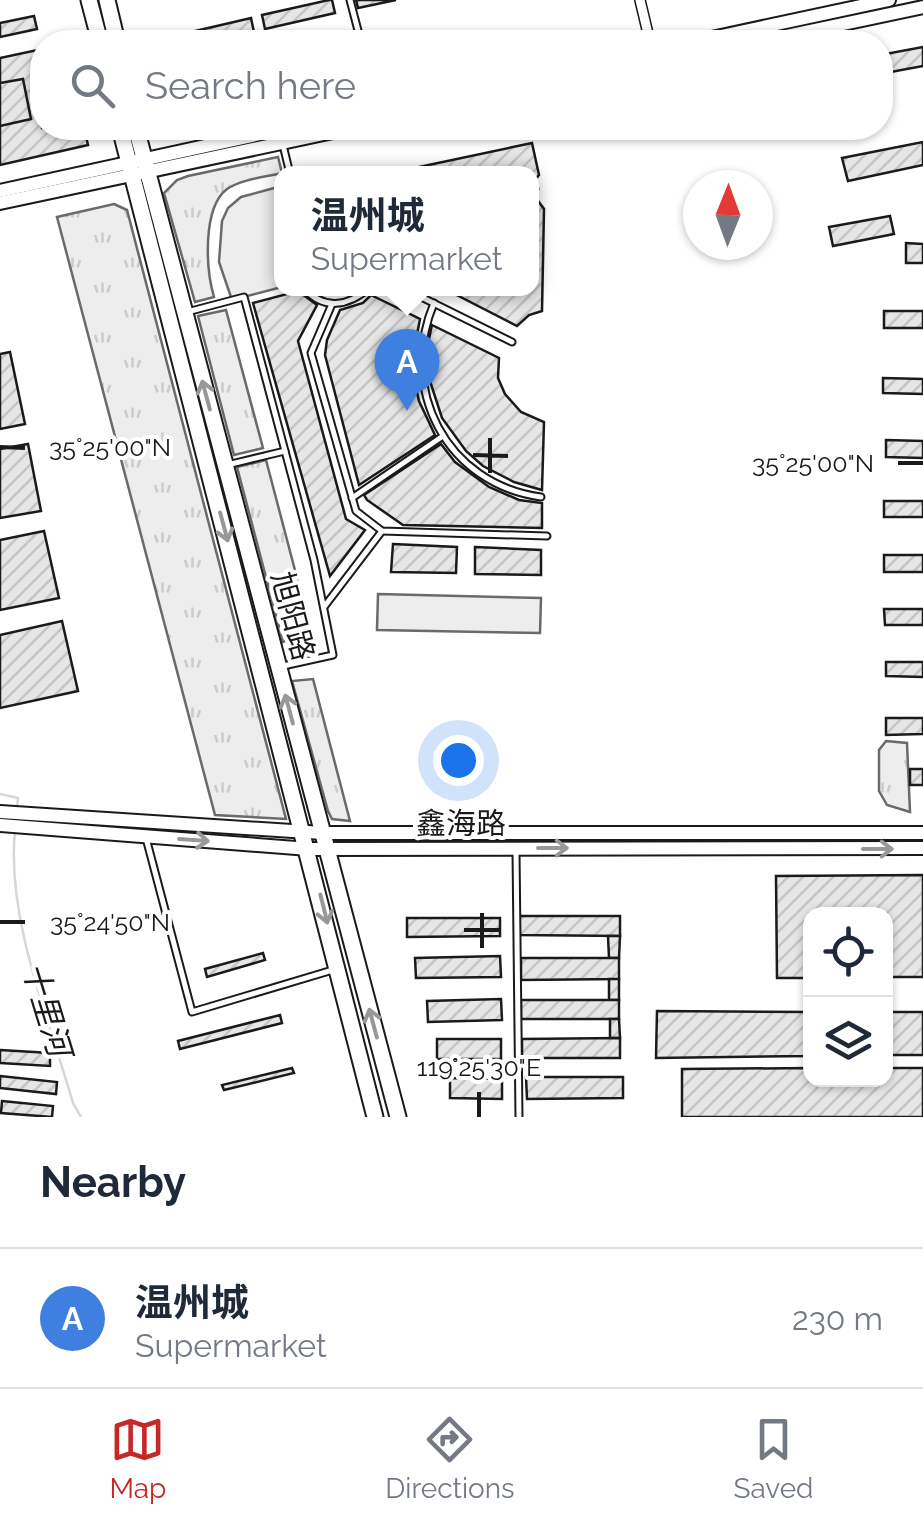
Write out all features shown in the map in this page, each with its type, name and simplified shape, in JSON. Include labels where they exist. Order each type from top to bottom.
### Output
[{"type":"main road","points":[[89,0],[97,30]]},
{"type":"main road","points":[[107,0],[114,30]]},
{"type":"main road","name":"旭阳路","points":[[126,140],[138,166],[184,312],[278,667],[338,968],[376,1117]]},
{"type":"main road","name":"旭阳路","points":[[137,140],[138,166],[315,841],[398,1117]]},
{"type":"street","points":[[640,0],[647,30]]},
{"type":"street","points":[[744,30],[889,0]]},
{"type":"street","points":[[815,30],[923,7]]},
{"type":"street","points":[[0,203],[241,140]]},
{"type":"street","points":[[0,191],[292,140]]},
{"type":"street","name":"鑫海路","points":[[2,818],[315,841],[923,833]]},
{"type":"street","name":"鑫海路","points":[[27,820],[146,836],[516,848],[923,848]]},
{"type":"lane","points":[[350,0],[358,30]]},
{"type":"lane","points":[[282,142],[288,166]]},
{"type":"lane","points":[[313,296],[332,304],[361,296]]},
{"type":"lane","points":[[420,296],[512,342]]},
{"type":"lane","points":[[184,312],[244,297],[285,451],[333,655],[278,667]]},
{"type":"lane","points":[[434,303],[423,334],[420,361],[427,404],[443,436],[466,462],[492,481],[541,497]]},
{"type":"lane","points":[[332,304],[311,352],[356,511],[382,531],[547,536]]},
{"type":"lane","points":[[352,498],[443,436]]},
{"type":"lane","points":[[224,466],[285,451]]},
{"type":"lane","points":[[324,607],[382,531]]},
{"type":"lane","points":[[146,836],[192,1012],[338,968]]},
{"type":"lane","points":[[516,848],[520,1117]]},
{"type":"green space","points":[[278,157],[280,166],[274,166],[274,175],[240,183],[219,198],[208,240],[214,297],[195,302],[164,193],[177,180]]},
{"type":"green space","points":[[114,204],[127,210],[286,819],[215,815],[57,217]]},
{"type":"green space","points":[[226,310],[263,448],[234,455],[198,316]]},
{"type":"green space","points":[[266,460],[307,616],[301,634],[283,642],[237,467]]},
{"type":"green space","points":[[313,679],[350,821],[332,819],[328,811],[292,681]]},
{"type":"green space","points":[[886,741],[907,743],[910,812],[887,805],[879,791],[879,750]]},
{"type":"shaded area","points":[[274,188],[274,289],[232,300],[219,262],[222,221],[228,208],[241,197]]},
{"type":"shaded area","points":[[378,594],[541,598],[540,633],[377,630]]},
{"type":"building","points":[[332,0],[335,13],[265,29],[262,15]]},
{"type":"building","points":[[356,0],[396,0],[358,8]]},
{"type":"building","points":[[34,16],[37,29],[0,37],[0,23]]},
{"type":"building","points":[[251,18],[254,30],[200,30]]},
{"type":"building","points":[[923,47],[923,66],[893,72],[893,53]]},
{"type":"building","points":[[30,52],[30,140],[87,140],[88,145],[0,165],[0,58]]},
{"type":"building","points":[[23,79],[30,119],[0,126],[0,83]]},
{"type":"building","points":[[923,142],[923,165],[848,181],[842,158]]},
{"type":"building","points":[[532,143],[537,166],[424,166]]},
{"type":"building","points":[[539,202],[544,209],[542,311],[529,315],[517,326],[459,296],[539,296]]},
{"type":"building","points":[[890,216],[894,234],[833,246],[829,227]]},
{"type":"building","points":[[906,243],[923,244],[923,263],[906,263]]},
{"type":"building","points":[[279,296],[305,296],[317,305],[298,341],[346,519],[365,530],[330,576],[253,303]]},
{"type":"building","points":[[373,296],[420,319],[413,355],[414,379],[419,401],[435,435],[359,485],[325,355],[340,310]]},
{"type":"building","points":[[884,311],[923,311],[923,328],[884,328]]},
{"type":"building","points":[[432,325],[499,358],[498,378],[505,394],[521,412],[544,422],[542,490],[514,482],[483,466],[466,451],[442,418],[427,372]]},
{"type":"building","points":[[10,352],[25,424],[0,429],[0,354]]},
{"type":"building","points":[[883,378],[923,379],[923,394],[883,393]]},
{"type":"building","points":[[886,440],[923,441],[923,458],[886,457]]},
{"type":"building","points":[[28,444],[41,511],[0,518],[0,449]]},
{"type":"building","points":[[441,444],[455,462],[489,487],[519,500],[542,503],[542,528],[403,525],[367,500],[364,495]]},
{"type":"building","points":[[884,501],[923,501],[923,517],[884,517]]},
{"type":"building","points":[[44,531],[59,598],[0,610],[0,540]]},
{"type":"building","points":[[393,544],[457,547],[456,573],[391,572]]},
{"type":"building","points":[[475,547],[541,550],[541,575],[475,574]]},
{"type":"building","points":[[884,555],[923,555],[923,572],[884,572]]},
{"type":"building","points":[[884,609],[923,609],[923,625],[885,625]]},
{"type":"building","points":[[62,621],[78,691],[0,708],[0,635]]},
{"type":"building","points":[[886,662],[923,662],[923,677],[886,676]]},
{"type":"building","points":[[886,718],[923,718],[923,734],[886,735]]},
{"type":"building","points":[[910,769],[923,769],[923,785],[910,785]]},
{"type":"building","points":[[923,875],[923,977],[893,977],[893,907],[803,907],[803,978],[777,978],[776,876]]},
{"type":"building","points":[[519,916],[620,916],[620,936],[519,935]]},
{"type":"building","points":[[407,918],[500,918],[500,936],[407,937]]},
{"type":"building","points":[[608,936],[620,936],[619,958],[609,958]]},
{"type":"building","points":[[263,953],[265,960],[207,977],[205,969]]},
{"type":"building","points":[[500,956],[501,977],[416,978],[415,958]]},
{"type":"building","points":[[521,958],[619,958],[619,979],[521,980]]},
{"type":"building","points":[[609,979],[619,979],[619,1000],[609,1000]]},
{"type":"building","points":[[501,999],[502,1020],[428,1022],[427,1001]]},
{"type":"building","points":[[521,1000],[619,1000],[619,1019],[521,1019]]},
{"type":"building","points":[[657,1011],[803,1012],[803,1056],[656,1058]]},
{"type":"building","points":[[893,1012],[923,1012],[923,1055],[893,1055]]},
{"type":"building","points":[[280,1015],[282,1023],[180,1049],[178,1041]]},
{"type":"building","points":[[610,1019],[619,1019],[620,1038],[610,1038]]},
{"type":"building","points":[[620,1038],[620,1058],[522,1058],[522,1039]]},
{"type":"building","points":[[437,1039],[501,1039],[501,1059],[437,1059]]},
{"type":"building","points":[[0,1050],[50,1053],[50,1066],[0,1063]]},
{"type":"building","points":[[292,1068],[294,1073],[224,1090],[222,1085]]},
{"type":"building","points":[[803,1068],[803,1087],[893,1087],[893,1068],[923,1068],[923,1117],[682,1117],[682,1069]]},
{"type":"building","points":[[0,1076],[57,1082],[56,1094],[0,1088]]},
{"type":"building","points":[[526,1077],[623,1077],[623,1098],[527,1099]]},
{"type":"building","points":[[450,1078],[502,1079],[502,1099],[450,1098]]},
{"type":"building","points":[[2,1101],[53,1106],[52,1117],[1,1113]]},
{"type":"waterway","name":"十里河","points":[[0,794],[18,798],[17,808]]},
{"type":"waterway","name":"十里河","points":[[15,831],[14,864],[23,933],[73,1103],[81,1117]]},
{"type":"place","name":"温州城","points":[[407,411]]}]
